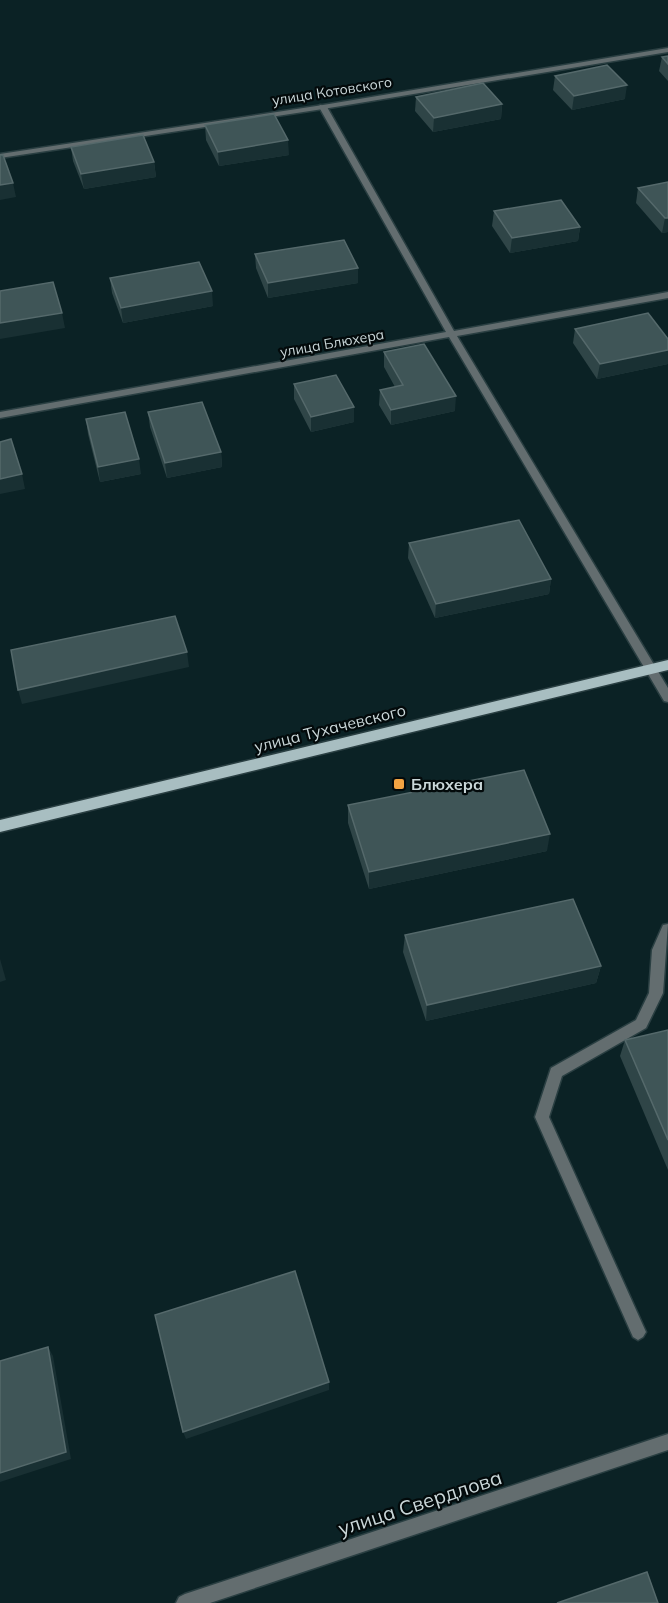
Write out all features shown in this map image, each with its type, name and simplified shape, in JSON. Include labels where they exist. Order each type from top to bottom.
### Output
[{"type":"main road","name":"улица Тухачевского","points":[[0,826],[668,665]]},
{"type":"street","name":"улица Котовского","points":[[0,156],[322,107],[668,50]]},
{"type":"street","points":[[322,107],[452,335],[668,698]]},
{"type":"street","name":"улица Блюхера","points":[[0,414],[668,296]]},
{"type":"street","points":[[639,1332],[542,1117],[556,1072],[641,1024],[656,993],[658,950],[668,929]]},
{"type":"street","name":"улица Свердлова","points":[[184,1603],[668,1442]]},
{"type":"building","points":[[668,56],[668,64],[662,57]]},
{"type":"building","points":[[607,65],[627,85],[574,96],[555,76]]},
{"type":"building","points":[[483,83],[502,104],[434,118],[416,97]]},
{"type":"building","points":[[274,114],[288,140],[218,152],[205,125]]},
{"type":"building","points":[[143,135],[154,162],[81,174],[71,147]]},
{"type":"building","points":[[0,155],[3,155],[13,183],[0,185]]},
{"type":"building","points":[[668,182],[668,218],[665,218],[638,188]]},
{"type":"building","points":[[561,200],[580,227],[512,238],[494,211]]},
{"type":"building","points":[[344,240],[358,268],[268,283],[255,254]]},
{"type":"building","points":[[199,262],[212,291],[121,308],[110,278]]},
{"type":"building","points":[[53,282],[62,313],[0,323],[0,291]]},
{"type":"building","points":[[648,313],[668,339],[668,350],[600,364],[575,329]]},
{"type":"building","points":[[424,344],[456,396],[391,410],[380,390],[403,385],[384,352]]},
{"type":"building","points":[[336,375],[354,407],[311,417],[294,384]]},
{"type":"building","points":[[202,402],[221,452],[165,463],[148,412]]},
{"type":"building","points":[[125,412],[139,459],[98,467],[86,419]]},
{"type":"building","points":[[11,439],[22,474],[0,479],[0,442]]},
{"type":"building","points":[[519,520],[551,579],[436,604],[409,543]]},
{"type":"building","points":[[175,616],[187,652],[18,690],[11,650]]},
{"type":"building","points":[[524,770],[550,834],[369,872],[348,805]]},
{"type":"building","points":[[573,899],[601,966],[427,1005],[405,935]]},
{"type":"building","points":[[668,1030],[668,1140],[625,1040]]},
{"type":"building","points":[[295,1271],[329,1382],[183,1432],[155,1315]]},
{"type":"building","points":[[48,1347],[66,1452],[0,1473],[0,1361]]},
{"type":"building","points":[[647,1572],[658,1603],[557,1603]]},
{"type":"place","name":"Блюхера","points":[[399,784]]}]
